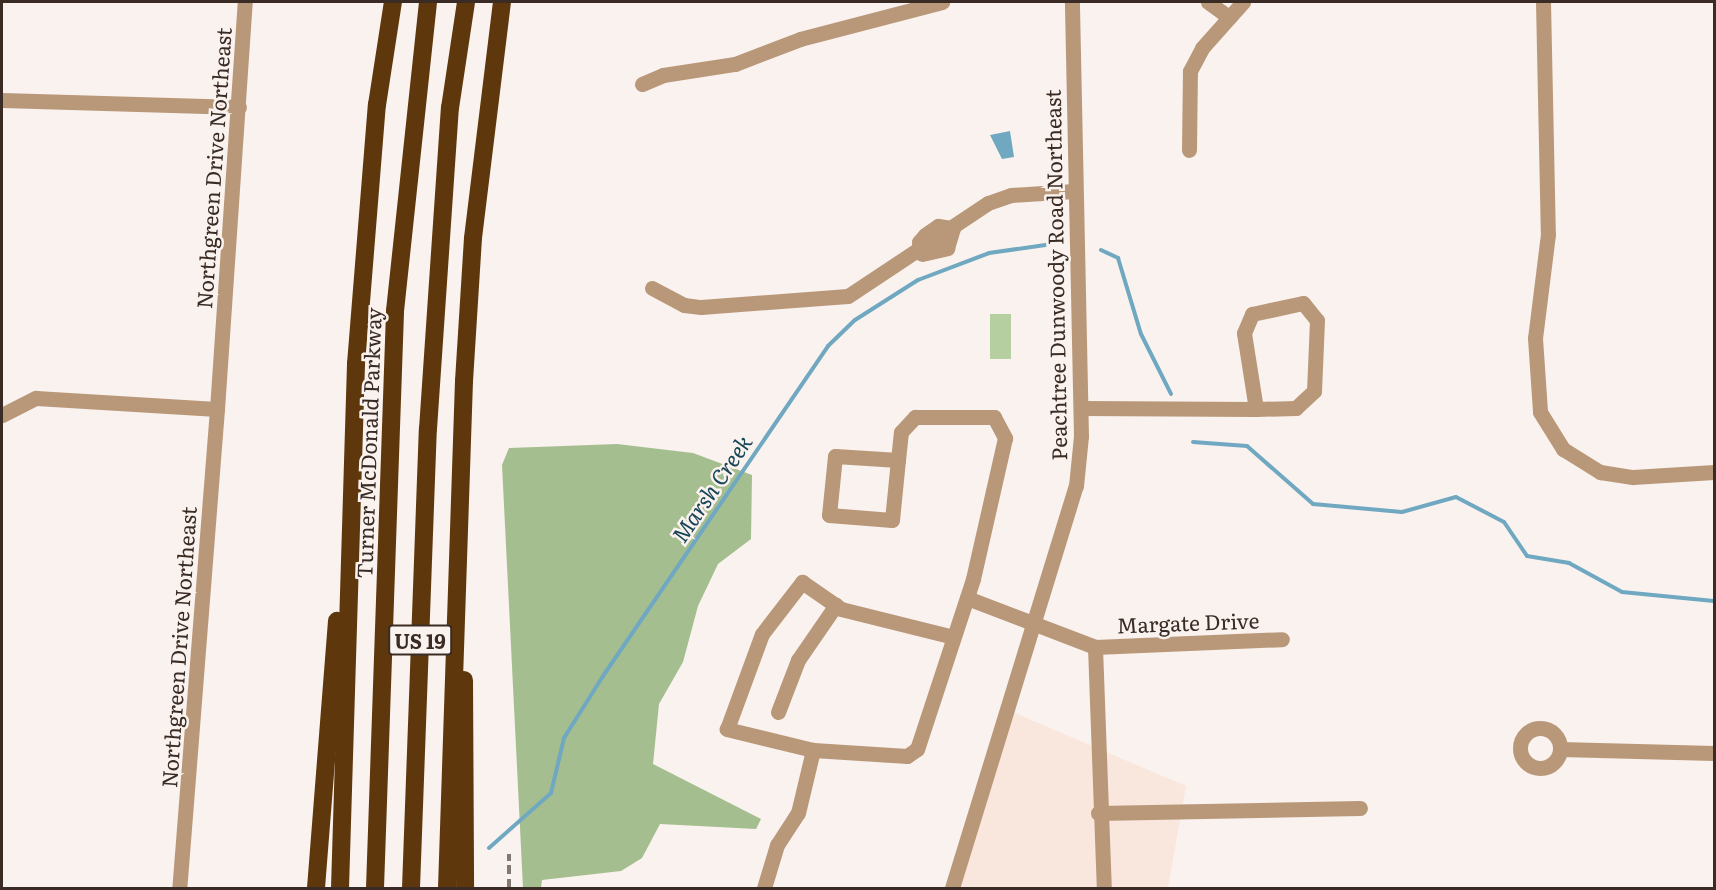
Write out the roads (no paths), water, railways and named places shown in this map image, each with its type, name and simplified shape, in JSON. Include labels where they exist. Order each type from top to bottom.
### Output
[{"type":"highway","points":[[316,888],[352,495],[377,105],[393,2]]},
{"type":"highway","name":"Turner McDonald Parkway","points":[[375,888],[396,311],[428,2]]},
{"type":"highway","name":"US 19","points":[[411,888],[429,401],[450,108],[466,2]]},
{"type":"highway","points":[[447,888],[456,594],[473,238],[502,2]]},
{"type":"highway","points":[[339,888],[352,495]]},
{"type":"highway","points":[[456,594],[464,627],[465,888]]},
{"type":"street","name":"Northgreen Drive Northeast","points":[[179,888],[217,409],[245,2]]},
{"type":"street","points":[[642,84],[735,64],[800,39],[942,2]]},
{"type":"street","name":"Peachtree Dunwoody Road Northeast","points":[[952,888],[1037,621],[1076,486],[1081,408],[1074,190],[1072,2]]},
{"type":"street","points":[[1208,2],[1229,18]]},
{"type":"street","points":[[1189,150],[1190,71],[1202,48],[1243,2]]},
{"type":"street","points":[[1543,2],[1548,234],[1535,338],[1540,412],[1563,449],[1600,472],[1633,477],[1714,472]]},
{"type":"street","points":[[2,100],[239,107]]},
{"type":"street","points":[[651,288],[684,305],[701,307],[849,296],[921,253],[988,203],[1011,195],[1074,190]]},
{"type":"street","points":[[1081,408],[1256,409],[1296,408],[1314,391],[1317,320],[1303,303],[1251,314],[1244,333],[1256,409]]},
{"type":"street","points":[[2,415],[36,398],[217,409]]},
{"type":"street","points":[[898,460],[834,456],[829,515],[892,520],[901,432],[915,417],[981,415],[1001,424],[1005,438],[998,478],[967,598],[913,753],[813,750],[727,729],[762,634],[802,582],[836,605],[953,637]]},
{"type":"street","points":[[967,598],[1037,621],[1095,647],[1098,813],[1104,888]]},
{"type":"street","points":[[778,712],[798,660],[836,605]]},
{"type":"street","name":"Margate Drive","points":[[1095,647],[1282,639]]},
{"type":"street","points":[[1560,748],[1714,753]]},
{"type":"street","points":[[764,888],[777,845],[798,813],[813,750]]},
{"type":"street","points":[[1098,813],[1359,808]]},
{"type":"water","points":[[1010,131],[1014,157],[1002,159],[990,135]]},
{"type":"waterway","name":"Marsh Creek","points":[[489,848],[551,793],[564,738],[603,676],[828,346],[855,320],[918,280],[989,253],[1045,245]]},
{"type":"waterway","name":"Marsh Creek","points":[[1101,250],[1118,258],[1141,334],[1171,394]]},
{"type":"waterway","name":"Marsh Creek","points":[[1193,442],[1247,446],[1313,504],[1402,512],[1456,497],[1504,522],[1527,556],[1569,563],[1622,592],[1714,601]]},
{"type":"railway","points":[[509,854],[509,888]]}]
